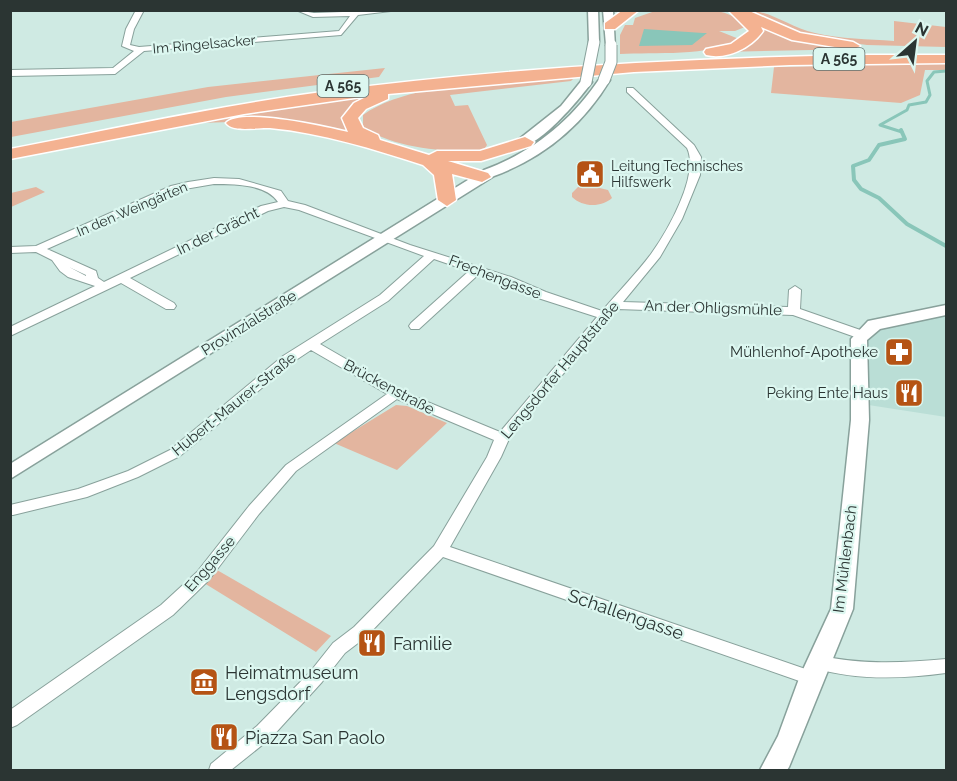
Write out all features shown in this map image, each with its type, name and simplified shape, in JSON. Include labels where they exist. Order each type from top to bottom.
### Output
[{"type":"highway","points":[[610,26],[633,10]]},
{"type":"highway","points":[[725,10],[743,15],[782,32],[815,41],[944,55]]},
{"type":"highway","points":[[678,56],[720,51],[751,39],[756,32],[752,23],[743,15]]},
{"type":"highway","name":"A 565","points":[[10,143],[257,98],[362,83],[555,63],[678,56],[944,55]]},
{"type":"highway","name":"A 565","points":[[10,154],[263,106],[446,83],[676,64],[944,55]]},
{"type":"highway","points":[[446,83],[370,99],[353,112],[350,118],[352,126],[361,134],[432,159],[482,156],[525,142]]},
{"type":"highway","points":[[110,135],[189,125],[266,123],[319,129],[485,175]]},
{"type":"highway","points":[[432,159],[443,173],[447,200]]},
{"type":"main road","name":"Provinzialstraße","points":[[485,175],[492,165],[525,142],[565,109],[586,82],[594,42],[592,10]]},
{"type":"main road","name":"Provinzialstraße","points":[[10,473],[485,175],[505,168],[560,132],[596,96],[604,80],[611,62],[608,10]]},
{"type":"main road","points":[[862,334],[882,323],[946,310]]},
{"type":"main road","name":"Im Mühlenbach","points":[[773,771],[789,746],[814,670],[835,630],[842,609],[860,420],[858,345],[862,334]]},
{"type":"street","points":[[139,50],[126,46],[130,29],[140,10]]},
{"type":"street","points":[[299,10],[310,15],[396,10]]},
{"type":"street","points":[[315,10],[325,15]]},
{"type":"street","name":"Im Ringelsacker","points":[[10,73],[115,71],[139,50],[341,33],[356,13]]},
{"type":"street","name":"Lengsdorfer Hauptstraße","points":[[218,771],[264,732],[316,677],[339,648],[360,632],[440,550],[494,457],[502,438],[660,249],[677,219],[697,166],[694,152],[687,142],[630,90]]},
{"type":"street","name":"In den Weingärten","points":[[10,250],[35,249],[175,188],[199,182],[237,180],[252,183],[277,193],[284,204]]},
{"type":"street","points":[[284,204],[301,207],[385,239]]},
{"type":"street","name":"In der Grächt","points":[[10,332],[265,208],[284,204]]},
{"type":"street","name":"Frechengasse","points":[[385,239],[478,269],[604,316]]},
{"type":"street","points":[[10,260],[35,249],[58,260],[61,268],[81,279],[92,280],[104,286]]},
{"type":"street","name":"Hubert-Maurer-Straße","points":[[13,510],[82,493],[133,474],[175,453],[213,424],[269,374],[311,344],[384,298],[433,254]]},
{"type":"street","points":[[415,326],[478,269]]},
{"type":"street","points":[[121,278],[170,306]]},
{"type":"street","points":[[794,311],[795,290]]},
{"type":"street","name":"An der Ohligsmühle","points":[[615,305],[794,311],[862,334]]},
{"type":"street","name":"Brückenstraße","points":[[311,344],[396,394],[502,438]]},
{"type":"street","name":"Enggasse","points":[[10,720],[167,610],[203,576],[254,510],[291,468],[396,394]]},
{"type":"street","name":"Schallengasse","points":[[440,550],[814,670],[889,672],[946,666]]},
{"type":"shaded area","points":[[691,9],[717,11],[738,19],[745,27],[735,31],[719,31],[739,39],[713,49],[620,54],[620,35],[625,25],[633,25],[635,18],[655,11]]},
{"type":"shaded area","points":[[745,10],[764,13],[815,33],[855,38],[894,41],[894,21],[946,27],[946,47],[867,45],[809,37]]},
{"type":"shaded area","points":[[755,24],[832,45],[861,49],[721,52],[734,49]]},
{"type":"shaded area","points":[[644,29],[707,33],[692,45],[639,46]]},
{"type":"shaded area","points":[[946,63],[946,70],[925,70],[920,95],[901,103],[771,93],[774,67]]},
{"type":"shaded area","points":[[385,68],[379,77],[226,97],[11,137],[11,122],[208,87]]},
{"type":"shaded area","points":[[576,76],[571,81],[450,95],[455,106],[468,105],[487,145],[483,151],[452,151],[406,145],[363,128],[363,115],[408,95],[465,85]]},
{"type":"shaded area","points":[[382,93],[354,107],[357,134],[263,121],[197,123]]},
{"type":"shaded area","points":[[591,186],[608,190],[612,198],[592,205],[581,203],[572,197],[572,193],[578,187]]},
{"type":"shaded area","points":[[36,187],[45,192],[11,207],[11,193]]},
{"type":"shaded area","points":[[946,313],[946,417],[862,404],[862,339],[885,324]]},
{"type":"shaded area","points":[[396,405],[407,406],[447,423],[397,470],[334,443]]},
{"type":"shaded area","points":[[217,570],[331,636],[316,652],[204,583]]},
{"type":"waterway","points":[[902,132],[880,125],[907,110],[909,105],[926,102],[930,95],[927,81],[934,72],[946,71]]},
{"type":"waterway","points":[[902,132],[905,139],[879,145],[869,160],[853,166],[854,180],[861,189],[879,198],[907,224],[946,246]]},
{"type":"place","name":"Leitung Technisches Hilfswerk","points":[[590,174]]},
{"type":"place","name":"Mühlenhof-Apotheke","points":[[899,352]]},
{"type":"place","name":"Peking Ente Haus","points":[[909,393]]},
{"type":"place","name":"Familie","points":[[372,643]]},
{"type":"place","name":"Heimatmuseum Lengsdorf","points":[[204,682]]},
{"type":"place","name":"Piazza San Paolo","points":[[224,737]]}]
